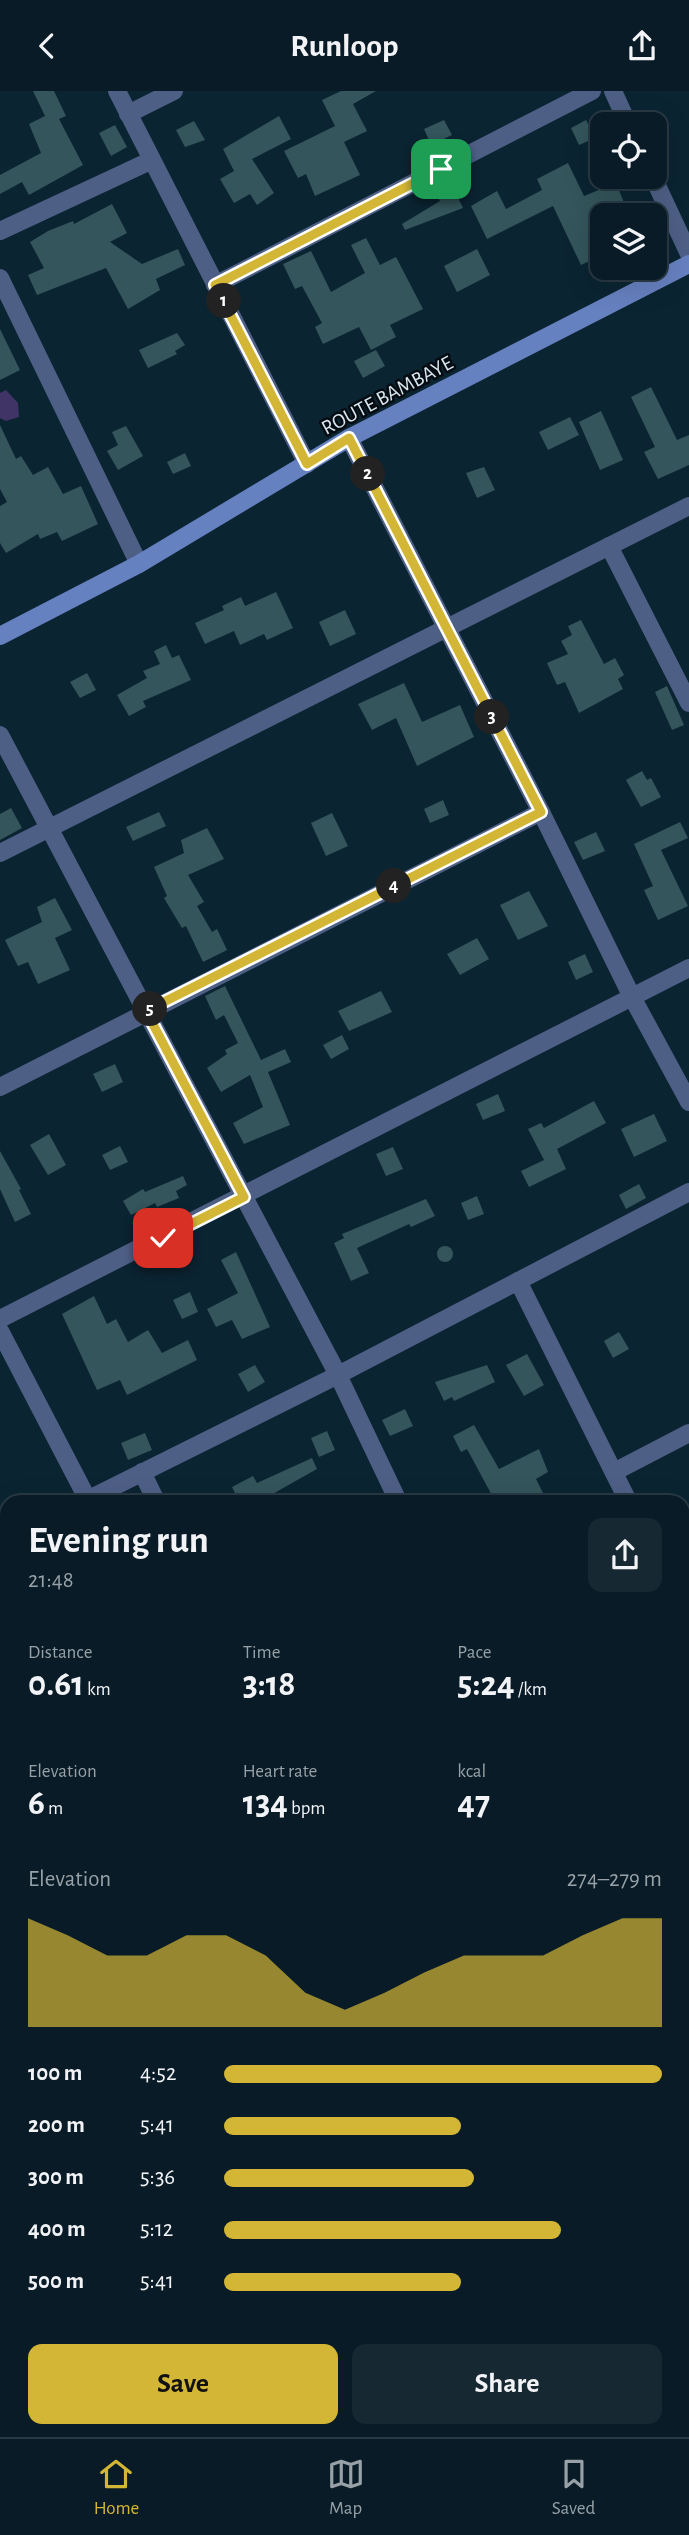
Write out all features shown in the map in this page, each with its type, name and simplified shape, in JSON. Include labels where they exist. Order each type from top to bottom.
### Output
[{"type":"street","points":[[117,91],[150,161],[307,464]]},
{"type":"street","points":[[128,114],[174,91]]},
{"type":"street","points":[[215,285],[592,91]]},
{"type":"street","points":[[613,91],[623,112]]},
{"type":"street","points":[[0,232],[150,161]]},
{"type":"street","points":[[659,189],[689,254]]},
{"type":"street","name":"ROUTE BAMBAYE","points":[[0,636],[139,565],[349,438],[689,264]]},
{"type":"street","points":[[0,278],[139,565]]},
{"type":"street","points":[[349,438],[541,812],[632,997],[689,1101]]},
{"type":"street","points":[[0,853],[689,506]]},
{"type":"street","points":[[609,546],[689,703]]},
{"type":"street","points":[[0,735],[338,1375],[395,1495]]},
{"type":"street","points":[[0,1087],[541,812]]},
{"type":"street","points":[[0,1319],[689,968]]},
{"type":"street","points":[[98,1495],[338,1375],[689,1192]]},
{"type":"street","points":[[518,1281],[625,1495]]},
{"type":"street","points":[[0,1331],[83,1495]]},
{"type":"street","points":[[614,1472],[689,1433]]},
{"type":"street","points":[[142,1472],[153,1495]]},
{"type":"shaded area","points":[[6,390],[18,403],[19,417],[6,421],[0,418],[0,393]]},
{"type":"building","points":[[33,91],[54,91],[66,116],[59,119],[83,165],[29,195],[22,182],[0,194],[0,175],[41,153],[29,124],[45,116]]},
{"type":"building","points":[[341,91],[376,91],[353,104],[367,131],[344,142],[360,175],[315,196],[306,174],[298,178],[284,151],[335,126],[322,100]]},
{"type":"building","points":[[279,116],[291,139],[252,159],[274,193],[257,205],[250,194],[234,203],[220,179],[234,171],[223,149]]},
{"type":"building","points":[[444,120],[452,135],[431,145],[424,129]]},
{"type":"building","points":[[586,120],[590,128],[590,140],[579,145],[571,128]]},
{"type":"building","points":[[194,121],[205,140],[185,147],[176,130]]},
{"type":"building","points":[[115,125],[127,147],[111,156],[99,133]]},
{"type":"building","points":[[568,163],[584,196],[601,189],[618,189],[624,203],[590,203],[590,261],[581,265],[553,206],[487,239],[471,206],[497,191],[506,209],[542,190],[537,179]]},
{"type":"building","points":[[453,188],[463,208],[405,230],[402,224],[440,201],[437,196]]},
{"type":"building","points":[[112,204],[127,233],[110,242],[142,264],[178,249],[185,265],[156,279],[160,290],[128,309],[106,268],[37,295],[28,275],[44,268],[30,242],[48,231],[73,221],[74,224]]},
{"type":"building","points":[[366,238],[380,265],[396,257],[423,309],[390,325],[396,337],[371,350],[359,327],[323,344],[315,327],[322,323],[302,286],[295,289],[283,264],[311,251],[331,292],[365,273],[351,245]]},
{"type":"building","points":[[477,249],[490,275],[457,292],[444,266]]},
{"type":"building","points":[[0,329],[20,370],[0,380]]},
{"type":"building","points":[[177,333],[185,345],[175,351],[177,354],[148,368],[139,350]]},
{"type":"building","points":[[376,350],[385,366],[363,378],[354,361]]},
{"type":"building","points":[[651,387],[677,440],[689,435],[689,465],[658,479],[644,452],[655,447],[631,397]]},
{"type":"building","points":[[601,411],[623,460],[600,470],[579,422]]},
{"type":"building","points":[[570,417],[579,435],[548,450],[539,432]]},
{"type":"building","points":[[0,425],[16,459],[21,456],[33,475],[48,467],[63,494],[81,486],[98,524],[62,541],[57,532],[40,539],[38,534],[6,553],[0,543],[0,506],[7,502],[0,489]]},
{"type":"building","points":[[126,426],[143,456],[118,470],[107,451],[118,445],[112,432]]},
{"type":"building","points":[[185,453],[191,466],[173,474],[167,462]]},
{"type":"building","points":[[484,467],[495,490],[477,498],[466,473]]},
{"type":"building","points":[[276,592],[293,628],[267,640],[264,634],[240,645],[234,631],[205,644],[195,623],[224,610],[222,606],[241,597],[245,606]]},
{"type":"building","points":[[345,610],[356,634],[330,646],[319,622]]},
{"type":"building","points":[[581,620],[604,664],[615,658],[624,675],[618,679],[623,689],[579,713],[565,682],[557,685],[547,663],[568,654],[561,641],[572,635],[568,626]]},
{"type":"building","points":[[166,645],[172,658],[179,655],[191,680],[143,701],[146,707],[129,716],[117,695],[147,678],[143,671],[160,664],[154,651]]},
{"type":"building","points":[[87,673],[96,690],[80,698],[70,682]]},
{"type":"building","points":[[404,683],[422,722],[460,705],[474,737],[417,766],[396,718],[372,730],[358,704]]},
{"type":"building","points":[[667,686],[684,725],[672,730],[655,692]]},
{"type":"building","points":[[642,771],[647,780],[651,778],[661,797],[641,807],[626,780]]},
{"type":"building","points":[[443,800],[449,815],[430,823],[424,809]]},
{"type":"building","points":[[11,808],[22,828],[0,840],[0,814]]},
{"type":"building","points":[[159,812],[166,826],[133,841],[126,827]]},
{"type":"building","points":[[332,813],[348,846],[326,856],[311,823]]},
{"type":"building","points":[[680,822],[688,838],[661,850],[688,906],[658,920],[644,890],[653,886],[634,844]]},
{"type":"building","points":[[207,828],[224,859],[188,875],[204,902],[197,906],[212,932],[217,929],[227,950],[203,962],[186,926],[182,928],[164,898],[167,896],[154,867],[184,853],[181,840]]},
{"type":"building","points":[[596,832],[605,851],[583,860],[574,842]]},
{"type":"building","points":[[529,891],[548,926],[518,940],[500,905]]},
{"type":"building","points":[[55,898],[72,930],[55,938],[70,970],[38,984],[28,962],[18,966],[5,940],[42,922],[37,907]]},
{"type":"building","points":[[477,938],[489,959],[460,975],[447,954]]},
{"type":"building","points":[[585,954],[593,972],[576,980],[568,962]]},
{"type":"building","points":[[225,986],[261,1060],[285,1049],[291,1062],[268,1072],[290,1125],[244,1144],[233,1123],[263,1107],[250,1075],[221,1092],[207,1068],[227,1054],[225,1050],[238,1043],[224,1015],[216,1020],[205,996]]},
{"type":"building","points":[[381,991],[392,1012],[349,1031],[338,1011]]},
{"type":"building","points":[[342,1035],[349,1049],[331,1059],[323,1045]]},
{"type":"building","points":[[115,1064],[123,1082],[102,1092],[93,1074]]},
{"type":"building","points":[[498,1094],[505,1111],[483,1120],[476,1104]]},
{"type":"building","points":[[594,1101],[606,1123],[557,1149],[566,1169],[529,1187],[521,1171],[544,1160],[528,1129],[541,1123],[544,1128]]},
{"type":"building","points":[[654,1114],[667,1141],[634,1157],[621,1129]]},
{"type":"building","points":[[49,1134],[66,1165],[48,1175],[30,1145]]},
{"type":"building","points":[[120,1146],[128,1162],[110,1170],[102,1155]]},
{"type":"building","points":[[393,1147],[403,1169],[386,1176],[376,1154]]},
{"type":"building","points":[[0,1151],[31,1214],[15,1222],[0,1189]]},
{"type":"building","points":[[183,1176],[187,1185],[176,1191],[179,1198],[157,1207],[155,1203],[131,1215],[123,1201],[143,1189],[145,1192]]},
{"type":"building","points":[[639,1184],[646,1198],[626,1209],[619,1195]]},
{"type":"building","points":[[477,1196],[484,1214],[468,1220],[461,1203]]},
{"type":"building","points":[[426,1199],[435,1216],[411,1227],[409,1224],[357,1248],[369,1273],[351,1281],[334,1243],[344,1238],[342,1234]]},
{"type":"building","points":[[445,1246],[451,1248],[451,1260],[445,1262],[439,1260],[437,1254],[439,1248]]},
{"type":"building","points":[[236,1252],[270,1327],[242,1339],[232,1320],[216,1327],[207,1309],[238,1293],[221,1260]]},
{"type":"building","points":[[190,1292],[198,1312],[182,1319],[173,1300]]},
{"type":"building","points":[[94,1296],[107,1324],[116,1319],[128,1342],[148,1330],[162,1353],[188,1340],[197,1360],[127,1395],[120,1380],[97,1390],[62,1314]]},
{"type":"building","points":[[619,1332],[629,1349],[613,1358],[604,1341]]},
{"type":"building","points":[[527,1354],[544,1385],[524,1396],[506,1365]]},
{"type":"building","points":[[255,1365],[265,1382],[248,1392],[238,1374]]},
{"type":"building","points":[[487,1365],[495,1382],[454,1401],[452,1397],[444,1401],[435,1382]]},
{"type":"building","points":[[405,1409],[413,1426],[390,1436],[382,1420]]},
{"type":"building","points":[[474,1425],[499,1469],[539,1449],[548,1472],[536,1479],[544,1495],[492,1495],[467,1449],[461,1452],[453,1436]]},
{"type":"building","points":[[327,1431],[335,1450],[319,1457],[311,1438]]},
{"type":"building","points":[[145,1433],[152,1450],[128,1460],[121,1443]]},
{"type":"building","points":[[312,1458],[317,1469],[271,1495],[236,1495],[232,1487],[253,1476],[257,1483]]},
{"type":"route","points":[[163,1238],[244,1197],[146,1011],[541,812],[349,438],[307,464],[215,285],[441,169]]}]
